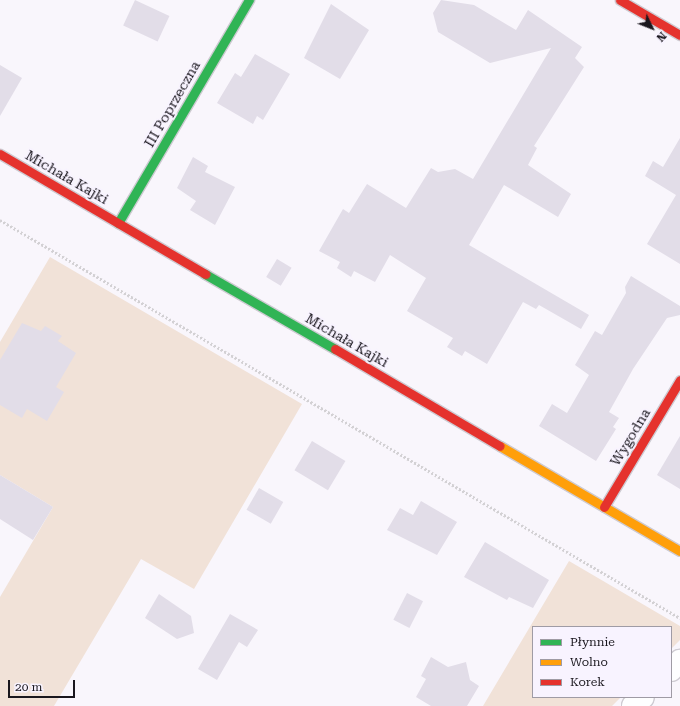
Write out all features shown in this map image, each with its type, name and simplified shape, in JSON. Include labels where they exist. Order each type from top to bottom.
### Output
[{"type":"street","name":"III Poprzeczna","points":[[118,223],[249,0]]},
{"type":"street","points":[[620,0],[680,35]]},
{"type":"street","name":"Michała Kajki","points":[[0,154],[680,551]]},
{"type":"street","name":"Wygodna","points":[[604,507],[680,380]]},
{"type":"street","points":[[672,669],[680,661]]},
{"type":"street","points":[[633,706],[642,698]]},
{"type":"path","points":[[0,220],[680,618]]},
{"type":"shaded area","points":[[50,257],[302,404],[194,589],[141,559],[54,706],[0,706],[0,597],[53,507],[0,475],[0,342]]},
{"type":"shaded area","points":[[569,561],[680,626],[680,640],[672,648],[672,626],[532,626],[532,698],[620,698],[612,706],[483,706]]},
{"type":"building","points":[[135,0],[169,16],[158,41],[123,25]]},
{"type":"building","points":[[441,0],[474,5],[516,30],[528,10],[582,47],[575,58],[584,67],[534,146],[537,148],[528,165],[571,194],[558,217],[504,185],[469,245],[589,315],[581,329],[539,305],[536,309],[523,302],[487,364],[465,351],[462,356],[447,347],[453,338],[407,311],[426,278],[390,255],[375,282],[354,271],[351,277],[337,268],[340,262],[319,251],[343,209],[349,213],[367,184],[406,208],[431,168],[438,172],[455,169],[473,179],[551,48],[490,63],[438,32],[433,13]]},
{"type":"building","points":[[331,4],[369,30],[340,79],[304,58]]},
{"type":"building","points":[[255,54],[290,74],[263,120],[257,116],[253,124],[217,103],[235,73],[241,77]]},
{"type":"building","points":[[0,65],[22,78],[0,116]]},
{"type":"building","points":[[680,138],[680,264],[647,244],[676,195],[645,176],[653,161],[663,167]]},
{"type":"building","points":[[193,157],[208,166],[205,172],[235,187],[215,225],[190,210],[196,201],[177,188]]},
{"type":"building","points":[[277,259],[292,268],[281,286],[266,277]]},
{"type":"building","points":[[631,276],[680,306],[680,315],[667,318],[633,369],[609,412],[619,418],[613,427],[616,429],[596,461],[539,426],[552,404],[567,413],[589,375],[575,365],[595,331],[602,335],[626,293],[625,287]]},
{"type":"building","points":[[22,323],[41,331],[45,326],[62,336],[58,341],[76,353],[56,387],[64,392],[47,421],[27,409],[22,418],[0,405],[0,360]]},
{"type":"building","points":[[680,436],[680,489],[657,475]]},
{"type":"building","points":[[312,441],[345,461],[328,490],[294,470]]},
{"type":"building","points":[[0,475],[53,507],[33,540],[0,519]]},
{"type":"building","points":[[259,488],[283,502],[271,524],[247,510]]},
{"type":"building","points":[[421,501],[457,522],[437,555],[387,530],[400,508],[413,515]]},
{"type":"building","points":[[485,542],[549,580],[533,608],[509,597],[507,600],[464,577]]},
{"type":"building","points":[[407,593],[423,601],[409,628],[393,620]]},
{"type":"building","points":[[159,594],[191,616],[194,633],[177,639],[145,618]]},
{"type":"building","points":[[230,614],[258,630],[247,647],[239,642],[217,680],[198,669]]},
{"type":"building","points":[[431,657],[448,667],[466,662],[470,680],[479,686],[467,706],[431,706],[416,697],[426,679],[421,676]]},
{"type":"traffic: fast","points":[[118,223],[249,0]]},
{"type":"traffic: fast","points":[[205,274],[335,349]]},
{"type":"traffic: slow","points":[[500,446],[680,551]]},
{"type":"traffic: jam","points":[[620,0],[680,35]]},
{"type":"traffic: jam","points":[[0,154],[205,274]]},
{"type":"traffic: jam","points":[[335,349],[500,446]]},
{"type":"traffic: jam","points":[[604,507],[680,380]]}]
